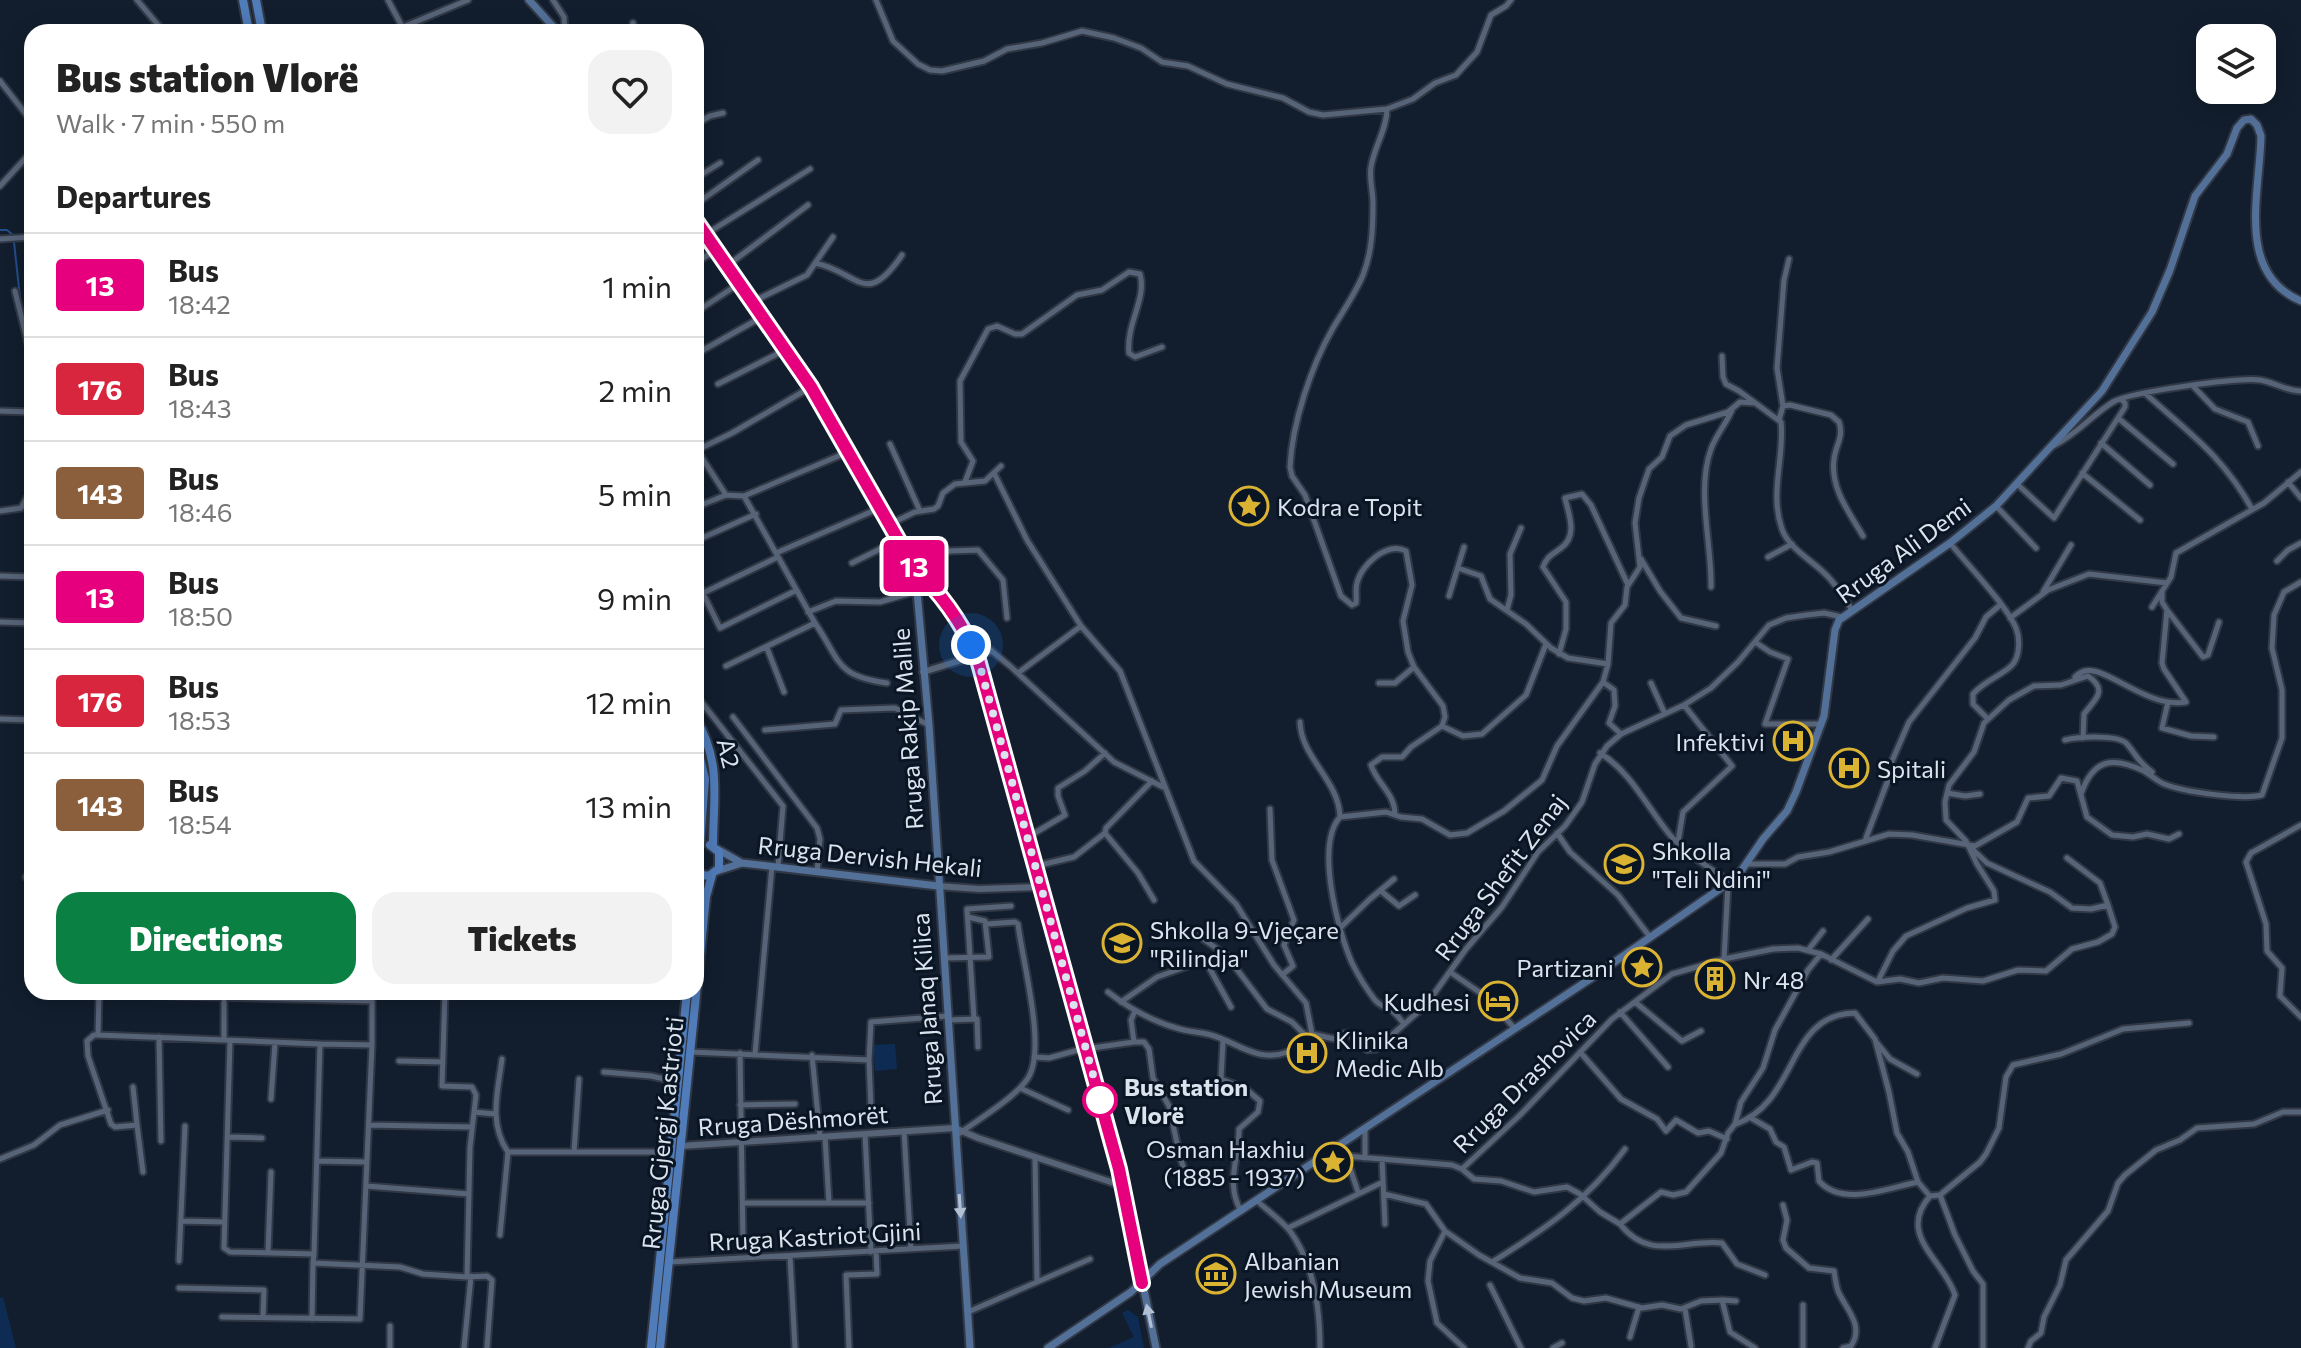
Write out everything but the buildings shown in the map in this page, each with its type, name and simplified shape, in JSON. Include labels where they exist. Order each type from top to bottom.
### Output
[{"type":"main road","points":[[243,0],[248,24]]},
{"type":"main road","points":[[256,0],[260,24]]},
{"type":"main road","points":[[529,0],[551,24]]},
{"type":"main road","name":"Rruga Ali Demi","points":[[1048,1348],[1142,1283],[1160,1264],[1365,1130],[1730,883],[1791,803],[1822,724],[1835,630],[1842,617],[1950,543],[1996,506],[2102,391],[2152,312],[2195,196],[2227,154],[2237,128],[2244,120],[2251,119],[2261,136],[2256,235],[2260,260],[2268,276],[2301,301]]},
{"type":"main road","points":[[704,232],[811,387],[915,569],[932,586],[977,656],[1123,1186],[1156,1348]]},
{"type":"main road","name":"Rruga Rakip Malile","points":[[915,569],[929,725],[938,886]]},
{"type":"main road","name":"A2","points":[[704,734],[715,767],[715,848],[721,860],[714,873]]},
{"type":"main road","points":[[704,846],[715,848]]},
{"type":"main road","name":"Rruga Dervish Hekali","points":[[715,848],[742,863],[938,886]]},
{"type":"main road","name":"Rruga Dervish Hekali","points":[[714,873],[742,863]]},
{"type":"main road","points":[[704,875],[714,873]]},
{"type":"main road","name":"Rruga Gjergj Kastrioti","points":[[704,918],[706,897],[714,873]]},
{"type":"main road","name":"Rruga Janaq Kilica","points":[[938,886],[958,1132],[970,1348]]},
{"type":"main road","name":"Rruga Gjergj Kastrioti","points":[[651,1348],[686,1000]]},
{"type":"main road","name":"Rruga Gjergj Kastrioti","points":[[660,1348],[696,1000]]},
{"type":"street","points":[[137,0],[157,24]]},
{"type":"street","points":[[388,0],[401,24]]},
{"type":"street","points":[[417,24],[468,0]]},
{"type":"street","points":[[553,0],[564,17],[564,24]]},
{"type":"street","points":[[876,0],[893,41],[910,58],[930,70],[942,71],[984,61],[1007,49],[1082,31],[1114,38],[1141,48],[1162,62],[1188,66],[1234,87],[1293,101],[1309,112],[1323,115],[1387,109],[1456,75],[1477,52],[1491,15],[1511,0]]},
{"type":"street","points":[[1,84],[24,112]]},
{"type":"street","points":[[1387,109],[1387,119],[1370,169],[1372,240],[1366,267],[1317,364],[1299,413],[1290,467],[1292,476],[1305,495],[1346,603],[1356,603],[1357,582],[1380,553],[1386,549],[1402,548],[1406,551],[1411,591],[1403,626],[1414,667],[1445,711],[1442,726],[1402,757],[1382,757],[1371,765],[1394,801],[1395,815]]},
{"type":"street","points":[[704,119],[723,113]]},
{"type":"street","points":[[0,186],[24,160]]},
{"type":"street","points":[[704,198],[758,160]]},
{"type":"street","points":[[704,173],[720,163]]},
{"type":"street","points":[[706,234],[810,169]]},
{"type":"street","points":[[728,265],[808,205]]},
{"type":"street","points":[[752,302],[807,275],[833,237]]},
{"type":"street","points":[[0,239],[24,238]]},
{"type":"street","points":[[704,257],[717,250]]},
{"type":"street","points":[[815,263],[834,269],[852,281],[870,284],[885,278],[902,255]]},
{"type":"street","points":[[1789,259],[1784,280],[1777,368],[1783,406],[1776,474],[1777,500],[1783,532],[1829,578],[1852,610]]},
{"type":"street","points":[[965,482],[973,461],[961,442],[960,381],[988,329],[997,326],[1022,334],[1077,295],[1102,290],[1123,274],[1134,272],[1140,274],[1142,288],[1129,328],[1129,353],[1135,357],[1162,347]]},
{"type":"street","points":[[704,307],[740,283]]},
{"type":"street","points":[[15,291],[24,328]]},
{"type":"street","points":[[704,350],[762,317]]},
{"type":"street","points":[[718,384],[785,350]]},
{"type":"street","points":[[1722,356],[1723,381],[1781,425]]},
{"type":"street","points":[[2048,448],[2066,439],[2120,399],[2256,379],[2301,391]]},
{"type":"street","points":[[2192,386],[2207,404],[2226,415],[2248,422],[2258,446]]},
{"type":"street","points":[[704,445],[755,421],[811,387]]},
{"type":"street","points":[[2145,394],[2202,441],[2223,464],[2252,509]]},
{"type":"street","points":[[2017,484],[2054,518],[2118,418],[2125,403],[2120,399]]},
{"type":"street","points":[[1711,587],[1711,555],[1704,517],[1709,459],[1732,409],[1740,402],[1755,403]]},
{"type":"street","points":[[1783,406],[1813,409],[1831,415],[1839,422],[1842,435],[1834,463],[1837,487],[1840,498],[1863,536]]},
{"type":"street","points":[[1340,817],[1380,811],[1422,819],[1445,834],[1456,836],[1494,817],[1542,780],[1557,746],[1603,682],[1608,664],[1611,623],[1625,605],[1628,585],[1639,572],[1641,558],[1635,523],[1639,498],[1649,469],[1662,457],[1667,441],[1675,433],[1694,421],[1732,409]]},
{"type":"street","points":[[0,411],[24,412]]},
{"type":"street","points":[[2118,418],[2173,464]]},
{"type":"street","points":[[2101,443],[2150,485]]},
{"type":"street","points":[[890,444],[920,511]]},
{"type":"street","points":[[704,504],[726,495],[744,496],[848,452]]},
{"type":"street","points":[[704,461],[726,495]]},
{"type":"street","points":[[890,524],[920,511],[934,509],[943,493],[955,484],[981,482],[1001,466]]},
{"type":"street","points":[[2152,607],[2167,583],[2176,553],[2252,509],[2301,472]]},
{"type":"street","points":[[994,473],[1014,508],[1027,540],[1081,626],[1120,671],[1194,861],[1236,904],[1282,975],[1306,1003],[1311,1036]]},
{"type":"street","points":[[2082,473],[2140,520]]},
{"type":"street","points":[[2288,482],[2301,498]]},
{"type":"street","points":[[1559,654],[1566,629],[1566,602],[1543,567],[1547,558],[1563,547],[1570,537],[1565,498],[1582,494],[1591,505],[1628,585]]},
{"type":"street","points":[[744,496],[795,591],[841,667],[865,679],[887,683]]},
{"type":"street","points":[[0,511],[21,508],[24,503]]},
{"type":"street","points":[[1996,506],[2036,548]]},
{"type":"street","points":[[704,592],[880,508]]},
{"type":"street","points":[[704,537],[756,514]]},
{"type":"street","points":[[1507,610],[1511,595],[1510,554],[1521,528]]},
{"type":"street","points":[[852,563],[898,540]]},
{"type":"street","points":[[1950,543],[2010,618],[2018,636],[2013,665],[1973,694],[1973,704],[1987,718]]},
{"type":"street","points":[[2277,561],[2301,543]]},
{"type":"street","points":[[1768,557],[1792,544]]},
{"type":"street","points":[[2041,595],[2071,545]]},
{"type":"street","points":[[1449,596],[1464,547]]},
{"type":"street","points":[[915,569],[949,551],[978,550],[1003,580],[1007,618]]},
{"type":"street","points":[[1641,558],[1660,591],[1681,618],[1716,626]]},
{"type":"street","points":[[1458,568],[1481,576],[1490,599],[1526,624],[1559,654],[1608,664]]},
{"type":"street","points":[[2010,618],[2059,585],[2096,573],[2167,583]]},
{"type":"street","points":[[0,576],[24,577]]},
{"type":"street","points":[[2081,794],[2089,775],[2107,762],[2142,770],[2168,786],[2223,796],[2259,796],[2265,792],[2282,738],[2282,690],[2272,648],[2274,615],[2284,592],[2301,582]]},
{"type":"street","points":[[808,612],[836,601],[874,603],[932,586]]},
{"type":"street","points":[[704,595],[720,628],[795,591]]},
{"type":"street","points":[[2162,591],[2162,602],[2203,657],[2208,655],[2214,643],[2219,622]]},
{"type":"street","points":[[1866,839],[1906,728],[1975,638],[1986,617],[2000,605]]},
{"type":"street","points":[[2069,682],[2083,671],[2097,671],[2136,692],[2168,702],[2184,702],[2186,700],[2162,663],[2167,610]]},
{"type":"street","name":"Rruga Shefit Zenaj","points":[[1311,1036],[1335,1039],[1340,1034],[1348,1033],[1367,1050],[1376,1049],[1426,1005],[1502,907],[1538,852],[1582,802],[1600,753],[1621,734],[1684,705],[1725,676],[1769,625],[1786,618],[1824,613],[1842,617]]},
{"type":"street","points":[[0,622],[24,623]]},
{"type":"street","points":[[726,666],[815,623]]},
{"type":"street","points":[[960,626],[1018,673],[1123,768],[1164,788]]},
{"type":"street","points":[[1018,673],[1081,626]]},
{"type":"street","points":[[1755,642],[1788,659],[1765,724],[1822,724]]},
{"type":"street","points":[[1442,726],[1463,736],[1482,734],[1526,695],[1546,644]]},
{"type":"street","points":[[767,648],[784,692]]},
{"type":"street","points":[[923,672],[991,651]]},
{"type":"street","points":[[1379,683],[1395,683],[1414,667]]},
{"type":"street","points":[[2083,738],[2084,714],[2095,704],[2097,688],[2088,676],[2061,685],[2034,686],[2022,691],[1987,718],[1974,752],[1947,793],[1946,820],[1987,863],[2050,892],[2072,908],[2091,909],[2108,905]]},
{"type":"street","points":[[1603,682],[1614,690],[1615,706],[1609,723],[1621,734]]},
{"type":"street","points":[[1651,683],[1665,714]]},
{"type":"street","points":[[2168,702],[2162,728],[2191,736],[2214,737]]},
{"type":"street","points":[[704,705],[783,806],[755,1054]]},
{"type":"street","points":[[1678,843],[1683,812],[1732,766],[1684,705]]},
{"type":"street","points":[[765,730],[832,725],[838,722],[841,710],[899,709],[929,725]]},
{"type":"street","points":[[733,717],[817,828],[820,839],[817,872]]},
{"type":"street","points":[[0,719],[24,720]]},
{"type":"street","points":[[1300,722],[1303,743],[1334,791],[1340,817],[1335,825],[1331,847],[1330,887],[1340,928],[1354,968],[1382,1007],[1392,1011],[1404,1024]]},
{"type":"street","points":[[2065,740],[2124,741],[2137,761],[2155,779]]},
{"type":"street","points":[[1028,837],[1065,815],[1058,788],[1085,771],[1105,753]]},
{"type":"street","points":[[1600,753],[1626,773],[1642,799],[1678,843],[1730,883],[1724,959]]},
{"type":"street","points":[[1747,864],[1785,864],[1798,857],[1829,852],[1889,834],[1975,846],[2017,822],[2028,798],[2049,796],[2059,779],[2077,781],[2087,817],[2112,835],[2124,838],[2147,834],[2169,839],[2179,834]]},
{"type":"street","points":[[1036,866],[1074,857],[1105,833],[1106,828],[1152,781]]},
{"type":"street","points":[[1947,793],[1965,796],[1980,794]]},
{"type":"street","points":[[1270,809],[1271,853],[1294,920],[1284,945],[1293,966],[1282,975]]},
{"type":"street","points":[[2301,825],[2251,853],[2246,862],[2266,924],[2267,951],[2282,968],[2280,996],[2301,1017]]},
{"type":"street","points":[[1105,833],[1138,873],[1154,900]]},
{"type":"street","points":[[1557,833],[1570,852],[1618,895],[1650,937]]},
{"type":"street","points":[[1877,982],[1893,951],[1906,936],[1967,908],[1995,900],[1994,891],[1968,845]]},
{"type":"street","points":[[1823,931],[1809,949],[1877,982],[1900,979],[1919,983],[1943,978],[1983,981],[2018,970],[2046,971],[2072,949],[2098,942],[2112,934],[2115,927],[2100,883],[2067,858]]},
{"type":"street","points":[[1340,928],[1394,879]]},
{"type":"street","name":"Rruga Dervish Hekali","points":[[938,886],[979,889],[1041,887]]},
{"type":"street","points":[[1381,891],[1399,906],[1415,895]]},
{"type":"street","points":[[974,1019],[967,909],[1011,906]]},
{"type":"street","points":[[943,958],[989,957],[987,924],[983,919],[968,917]]},
{"type":"street","points":[[1831,960],[1868,919]]},
{"type":"street","points":[[958,1132],[1020,1088],[1030,1075],[1034,1057],[1032,1004],[1021,956],[1018,924],[987,924]]},
{"type":"street","points":[[1199,936],[1226,955],[1267,1009],[1311,1036]]},
{"type":"street","name":"Rruga Drashovica","points":[[1346,1156],[1452,1165],[1462,1169],[1520,1115],[1620,1012],[1672,974],[1773,949],[1809,949]]},
{"type":"street","points":[[1620,1224],[1661,1192],[1679,1195],[1693,1187],[1721,1153],[1735,1124],[1741,1102],[1763,1068],[1775,1030],[1808,970],[1821,954]]},
{"type":"street","points":[[1121,1002],[1157,977],[1205,960],[1231,1007]]},
{"type":"street","points":[[1450,972],[1488,998],[1515,1029]]},
{"type":"street","points":[[1108,992],[1159,1023],[1214,1036],[1255,1055],[1271,1056],[1296,1049],[1311,1036]]},
{"type":"street","points":[[98,1035],[99,1000]]},
{"type":"street","points":[[224,1000],[228,1137],[223,1245],[226,1251],[314,1254]]},
{"type":"street","points":[[222,1317],[360,1319],[372,1001],[347,1000]]},
{"type":"street","points":[[445,1000],[442,1086],[472,1087],[476,1095],[471,1127],[469,1277],[464,1348]]},
{"type":"street","points":[[1635,1002],[1682,1041],[1701,1031]]},
{"type":"street","points":[[1134,1042],[1131,1020],[1135,1011]]},
{"type":"street","points":[[1620,1012],[1668,1067]]},
{"type":"street","points":[[1735,1124],[1751,1118],[1767,1104],[1780,1088],[1801,1044],[1833,1016],[1855,1013],[1890,1059],[1917,1074]]},
{"type":"street","points":[[871,1108],[871,1022],[977,1019],[978,1047]]},
{"type":"street","points":[[1930,1196],[1940,1195],[1986,1154],[1999,1128],[2006,1077],[2013,1065],[2061,1054],[2123,1029],[2189,1023]]},
{"type":"street","points":[[137,1125],[112,1126],[102,1112],[86,1048],[90,1037],[372,1045]]},
{"type":"street","points":[[159,1037],[161,1141]]},
{"type":"street","points":[[1875,1039],[1894,1125],[1908,1152],[1918,1182],[1930,1196]]},
{"type":"street","points":[[1223,1041],[1221,1079],[1246,1089],[1260,1101],[1258,1112],[1239,1129],[1239,1154],[1232,1182],[1234,1199],[1241,1211]]},
{"type":"street","points":[[1034,1057],[1049,1058],[1086,1049],[1144,1042],[1149,1049],[1153,1078],[1169,1106],[1185,1172]]},
{"type":"street","points":[[271,1099],[275,1043]]},
{"type":"street","points":[[312,1319],[320,1044]]},
{"type":"street","points":[[691,1052],[812,1055],[869,1060]]},
{"type":"street","points":[[1580,1052],[1621,1099],[1657,1119],[1666,1131],[1676,1120],[1698,1133],[1709,1131],[1727,1139]]},
{"type":"street","points":[[740,1053],[743,1240]]},
{"type":"street","points":[[812,1055],[829,1203]]},
{"type":"street","points":[[500,1235],[508,1152],[497,1130],[495,1114],[502,1059]]},
{"type":"street","points":[[399,1061],[443,1062]]},
{"type":"street","points":[[604,1072],[678,1082]]},
{"type":"street","points":[[574,1152],[579,1079]]},
{"type":"street","points":[[133,1087],[143,1172]]},
{"type":"street","points":[[1020,1088],[1068,1110]]},
{"type":"street","points":[[740,1105],[795,1104]]},
{"type":"street","points":[[2293,1112],[2301,1104]]},
{"type":"street","points":[[0,1159],[34,1145],[60,1125],[102,1112]]},
{"type":"street","points":[[474,1112],[495,1114]]},
{"type":"street","points":[[2028,1348],[2041,1333],[2044,1317],[2060,1285],[2066,1260],[2108,1211],[2118,1183],[2125,1175],[2156,1150],[2180,1140],[2197,1128],[2254,1124],[2275,1115],[2301,1112]]},
{"type":"street","points":[[1751,1118],[1770,1129],[1776,1142],[1784,1147],[1791,1170],[1817,1163],[1819,1181],[1827,1188],[1867,1195],[1918,1182]]},
{"type":"street","points":[[369,1125],[471,1127]]},
{"type":"street","points":[[179,1261],[185,1126]]},
{"type":"street","points":[[1365,1130],[1365,1158]]},
{"type":"street","points":[[904,1131],[911,1249]]},
{"type":"street","name":"Rruga Dëshmorët","points":[[681,1146],[904,1131],[958,1132]]},
{"type":"street","points":[[958,1132],[1123,1186]]},
{"type":"street","points":[[849,1348],[846,1275],[877,1274],[865,1134]]},
{"type":"street","points":[[228,1137],[262,1138]]},
{"type":"street","points":[[1342,1145],[1358,1192]]},
{"type":"street","points":[[1491,1262],[1551,1225],[1585,1198],[1625,1149]]},
{"type":"street","points":[[508,1152],[670,1152]]},
{"type":"street","points":[[1035,1158],[1037,1280]]},
{"type":"street","points":[[1382,1159],[1385,1224]]},
{"type":"street","points":[[317,1161],[367,1162]]},
{"type":"street","points":[[1462,1169],[1479,1180],[1493,1180],[1543,1193],[1567,1187],[1634,1237],[1656,1246],[1722,1243],[1737,1264],[1765,1275]]},
{"type":"street","points":[[268,1252],[271,1172]]},
{"type":"street","points":[[1288,1228],[1383,1182]]},
{"type":"street","points":[[366,1186],[469,1194]]},
{"type":"street","points":[[1384,1194],[1426,1204],[1445,1231],[1491,1262],[1520,1278],[1552,1283],[1572,1298],[1584,1301],[1606,1298],[1639,1307],[1662,1305],[1685,1309],[1701,1301],[1736,1301]]},
{"type":"street","points":[[1940,1195],[1955,1235],[1983,1284],[1983,1348]]},
{"type":"street","points":[[1930,1196],[1918,1217],[1919,1232],[1955,1295],[1935,1348]]},
{"type":"street","points":[[1257,1201],[1288,1228],[1302,1252],[1316,1294],[1320,1348]]},
{"type":"street","points":[[743,1203],[869,1203]]},
{"type":"street","points":[[1783,1205],[1787,1220],[1783,1240],[1786,1248],[1809,1268],[1834,1271],[1837,1288],[1853,1314],[1855,1338],[1851,1346],[1843,1348]]},
{"type":"street","points":[[181,1221],[224,1222]]},
{"type":"street","points":[[1445,1231],[1430,1261],[1428,1281],[1437,1323],[1464,1348]]},
{"type":"street","name":"Rruga Kastriot Gjini","points":[[669,1262],[963,1246]]},
{"type":"street","points":[[790,1256],[795,1348]]},
{"type":"street","points":[[968,1312],[1090,1259]]},
{"type":"street","points":[[313,1263],[487,1276],[492,1280],[487,1348]]},
{"type":"street","points":[[1490,1285],[1521,1348]]},
{"type":"street","points":[[179,1288],[264,1290],[263,1317]]},
{"type":"street","points":[[1722,1300],[1730,1332],[1755,1348]]},
{"type":"street","points":[[1803,1305],[1803,1348]]},
{"type":"street","points":[[1630,1337],[1639,1307]]},
{"type":"street","points":[[1685,1309],[1691,1346]]},
{"type":"street","points":[[390,1326],[390,1348]]},
{"type":"street","points":[[1553,1348],[1562,1343]]},
{"type":"shaded area","points":[[895,1044],[897,1069],[875,1071],[873,1045]]},
{"type":"shaded area","points":[[3,1297],[16,1348],[0,1348],[0,1298]]},
{"type":"shaded area","points":[[1128,1310],[1138,1317],[1144,1348],[1109,1348],[1134,1337],[1122,1313]]},
{"type":"waterway","points":[[0,230],[7,230],[13,235]]},
{"type":"waterway","points":[[14,242],[21,307]]},
{"type":"bus line","name":"13","points":[[704,232],[811,387],[915,569],[932,586],[977,656],[1119,1169],[1142,1283]]},
{"type":"place","name":"Kodra e Topit","points":[[1249,506]]},
{"type":"place","name":"Infektivi","points":[[1793,741]]},
{"type":"place","name":"Spitali","points":[[1849,768]]},
{"type":"place","name":"Shkolla \"Teli Ndini\"","points":[[1624,864]]},
{"type":"place","name":"Shkolla 9-Vjeçare \"Rilindja\"","points":[[1122,943]]},
{"type":"place","name":"Partizani","points":[[1642,967]]},
{"type":"place","name":"Nr 48","points":[[1715,979]]},
{"type":"place","name":"Kudhesi","points":[[1498,1001]]},
{"type":"place","name":"Klinika Medic Alb","points":[[1307,1053]]},
{"type":"place","name":"Bus station Vlorë","points":[[1100,1100]]},
{"type":"place","name":"Osman Haxhiu (1885 - 1937)","points":[[1333,1162]]},
{"type":"place","name":"Albanian Jewish Museum","points":[[1216,1274]]},
{"type":"route","points":[[971,645],[981,670],[1100,1100]]}]
